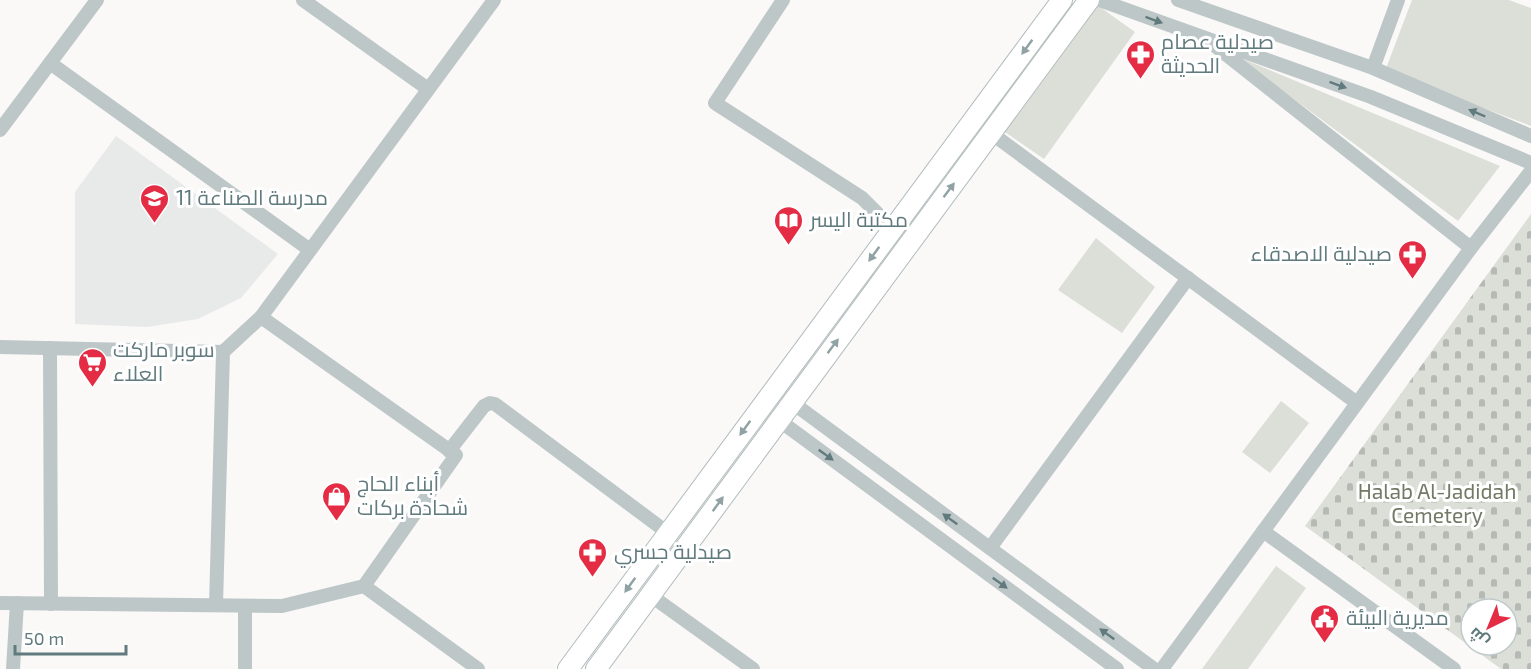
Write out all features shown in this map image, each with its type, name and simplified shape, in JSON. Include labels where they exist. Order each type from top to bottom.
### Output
[{"type":"street","points":[[0,130],[97,0]]},
{"type":"street","points":[[303,0],[428,89]]},
{"type":"street","points":[[0,347],[223,352],[261,317],[494,0]]},
{"type":"street","points":[[783,0],[715,103],[862,198],[892,229]]},
{"type":"street","points":[[568,669],[1062,0]]},
{"type":"street","points":[[596,669],[1089,0]]},
{"type":"street","points":[[1099,0],[1371,97],[1531,164]]},
{"type":"street","points":[[1178,0],[1373,68],[1531,136]]},
{"type":"street","points":[[1373,68],[1398,0]]},
{"type":"street","points":[[1205,38],[1471,248]]},
{"type":"street","points":[[50,63],[310,250]]},
{"type":"street","points":[[991,133],[1357,403]]},
{"type":"street","points":[[1162,669],[1471,248],[1531,171]]},
{"type":"street","points":[[990,548],[1188,278]]},
{"type":"street","points":[[0,603],[282,606],[364,586],[456,455],[261,317]]},
{"type":"street","points":[[50,348],[51,604]]},
{"type":"street","points":[[216,605],[223,352]]},
{"type":"street","points":[[774,389],[1154,669]]},
{"type":"street","points":[[449,451],[484,406],[490,403],[495,404],[668,532]]},
{"type":"street","points":[[761,407],[1117,669]]},
{"type":"street","points":[[681,515],[699,529]]},
{"type":"street","points":[[1263,531],[1454,669]]},
{"type":"street","points":[[364,586],[478,669]]},
{"type":"street","points":[[651,595],[753,669]]},
{"type":"street","points":[[13,669],[17,603]]},
{"type":"street","points":[[245,606],[245,669]]},
{"type":"shaded area","name":"مدرسة الصناعة 11","points":[[116,136],[278,254],[241,298],[198,319],[147,327],[75,324],[75,192]]},
{"type":"green space","points":[[1412,0],[1509,0],[1531,8],[1531,126],[1385,71]]},
{"type":"green space","points":[[1093,2],[1135,32],[1044,159],[1002,130]]},
{"type":"green space","points":[[1236,56],[1500,166],[1458,221]]},
{"type":"green space","name":"Halab Al-Jadidah Cemetery","points":[[1531,214],[1531,669],[1501,669],[1485,657],[1519,657],[1519,597],[1459,597],[1459,638],[1305,526]]},
{"type":"green space","points":[[1096,238],[1155,287],[1122,333],[1058,290]]},
{"type":"green space","points":[[1281,401],[1309,423],[1270,473],[1242,452]]},
{"type":"green space","points":[[1276,566],[1306,588],[1248,669],[1202,669]]},
{"type":"place","name":"صيدلية عصام الحديثة","points":[[1140,80]]},
{"type":"place","name":"مدرسة الصناعة 11","points":[[155,224]]},
{"type":"place","name":"مكتبة اليسر","points":[[789,246]]},
{"type":"place","name":"صيدلية الاصدقاء","points":[[1413,280]]},
{"type":"place","name":"سوبر ماركت العلاء","points":[[92,388]]},
{"type":"place","name":"أبناء الحاج شحادة بركات","points":[[336,522]]},
{"type":"place","name":"صيدلية جسري","points":[[593,578]]},
{"type":"place","name":"مديرية البيئة","points":[[1325,644]]}]
